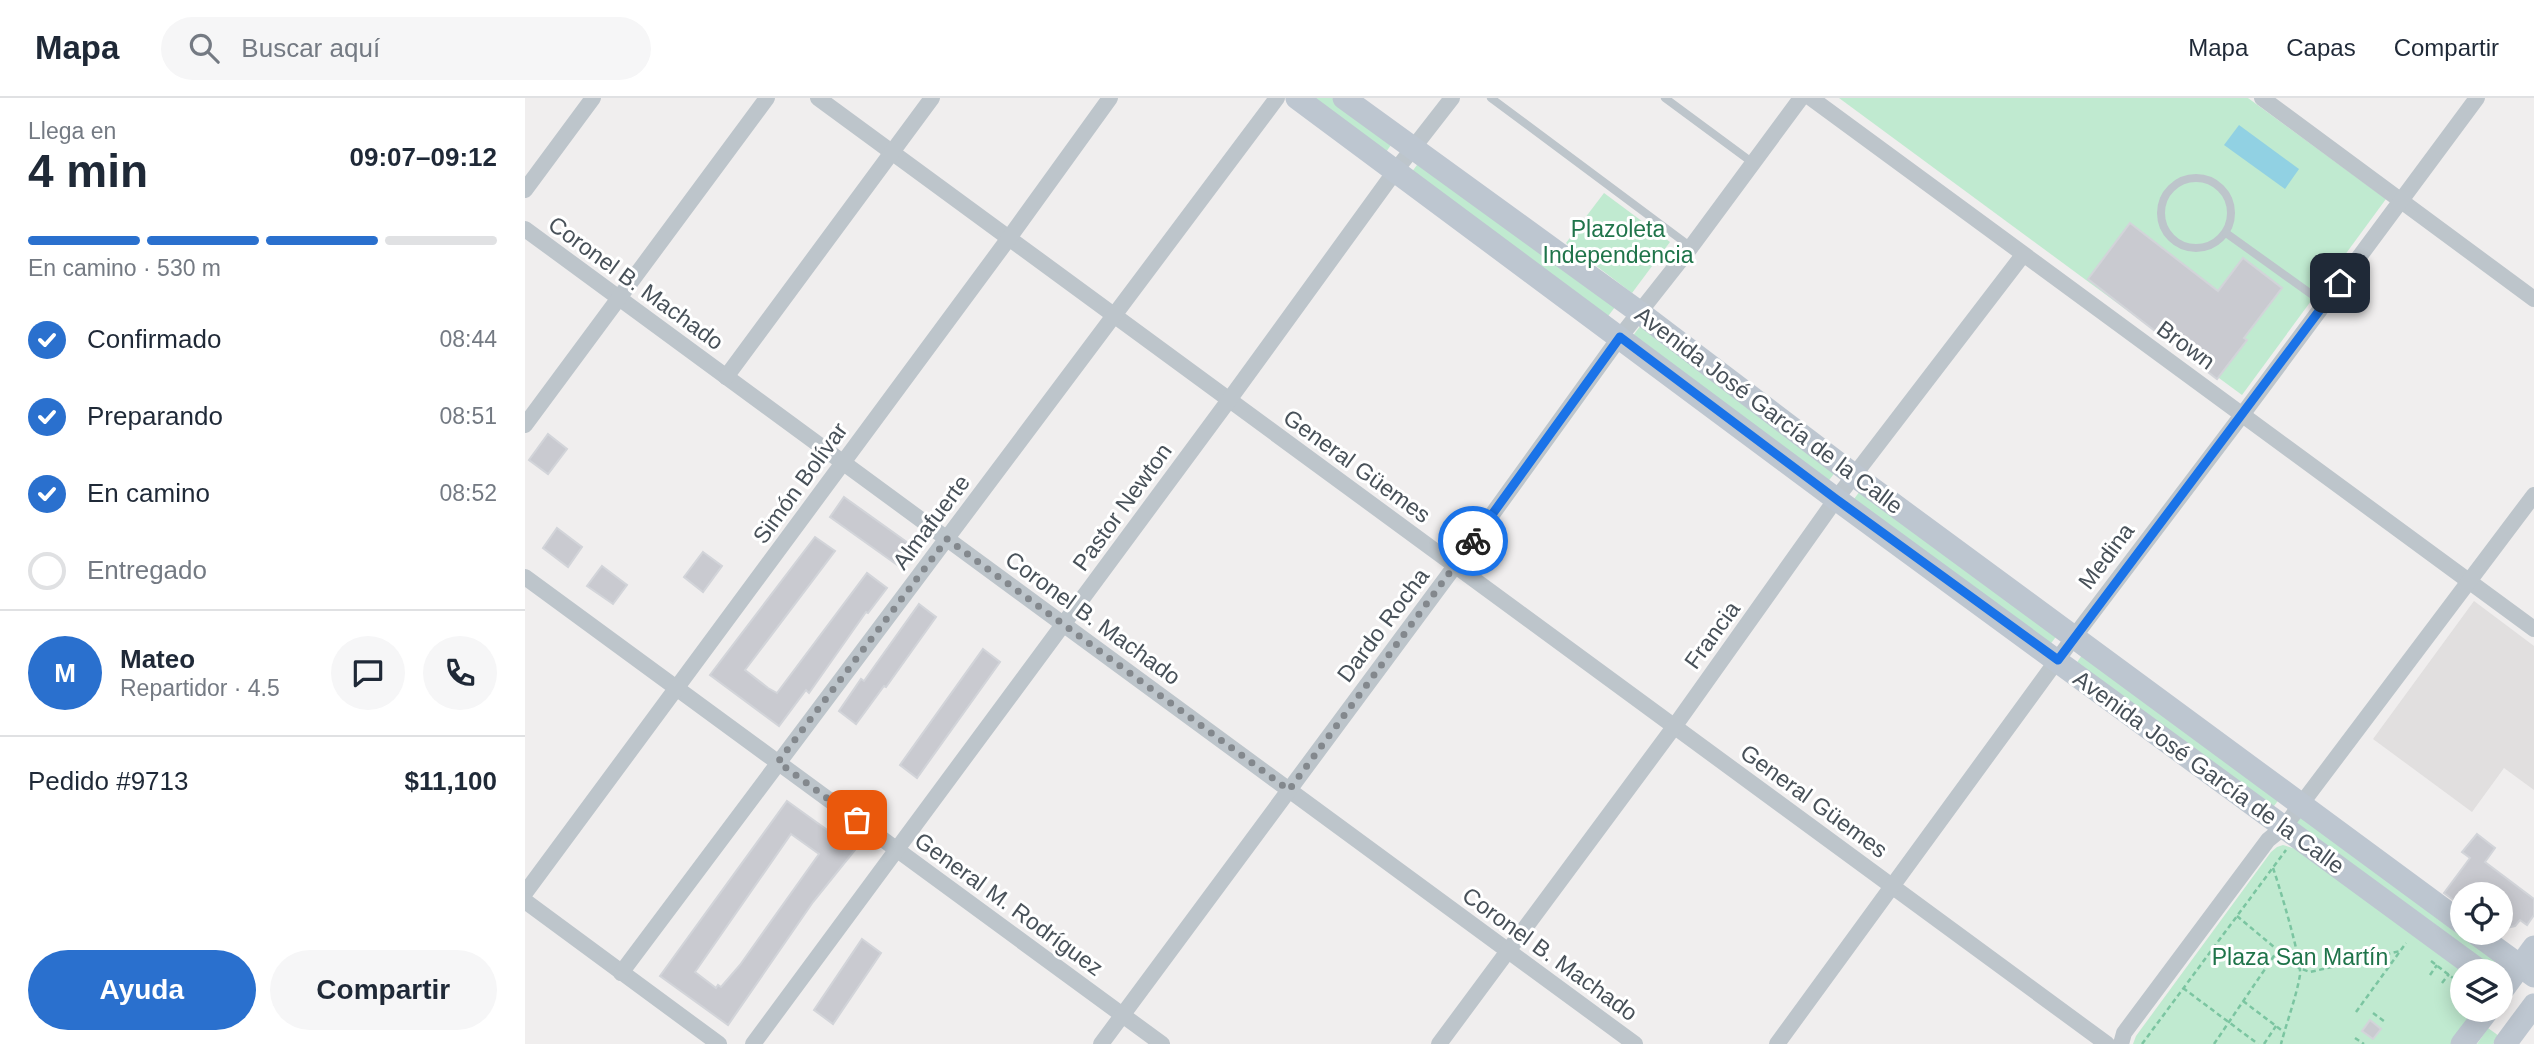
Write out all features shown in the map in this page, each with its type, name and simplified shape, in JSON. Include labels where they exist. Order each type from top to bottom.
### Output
[{"type":"main road","name":"Avenida José García de la Calle","points":[[1297,98],[1836,499],[2464,959]]},
{"type":"main road","name":"Avenida José García de la Calle","points":[[1345,98],[1639,312],[1855,476],[2450,914]]},
{"type":"main road","points":[[2497,945],[2529,963],[2513,978]]},
{"type":"main road","points":[[2505,1044],[2533,1008],[2513,996]]},
{"type":"main road","points":[[2462,1044],[2479,1022]]},
{"type":"street","points":[[525,190],[593,98]]},
{"type":"street","points":[[525,425],[767,98]]},
{"type":"street","name":"General Güemes","points":[[818,98],[2107,1044]]},
{"type":"street","points":[[726,377],[932,98]]},
{"type":"street","name":"Simón Bolívar","points":[[525,893],[1110,98]]},
{"type":"street","name":"Almafuerte","points":[[621,973],[1277,98]]},
{"type":"street","name":"Pastor Newton","points":[[753,1044],[1451,98]]},
{"type":"street","name":"Dardo Rocha","points":[[1101,1044],[1455,566],[1620,337],[1691,247],[1801,98]]},
{"type":"street","name":"Brown","points":[[1811,98],[2534,629]]},
{"type":"street","points":[[2262,98],[2534,299]]},
{"type":"street","name":"Medina","points":[[1777,1044],[2074,637],[2325,304],[2476,98]]},
{"type":"street","name":"Coronel B. Machado","points":[[525,229],[1508,951],[1614,1038],[1635,1044]]},
{"type":"street","name":"Francia","points":[[1439,1044],[1674,727],[1836,499],[2024,254]]},
{"type":"street","points":[[2121,1044],[2124,1033],[2270,837],[2290,832],[2299,805],[2534,495]]},
{"type":"street","name":"General M. Rodríguez","points":[[525,577],[1162,1044]]},
{"type":"street","points":[[525,901],[719,1044]]},
{"type":"lane","points":[[1491,98],[1691,247]]},
{"type":"lane","points":[[1665,98],[1753,163]]},
{"type":"lane","points":[[2196,178],[2213,182],[2227,195],[2231,221],[2225,233],[2205,248],[2185,247],[2171,238],[2161,216],[2166,195],[2177,183],[2196,178]]},
{"type":"lane","points":[[2225,233],[2325,304]]},
{"type":"path","points":[[2142,1044],[2272,868],[2290,832]]},
{"type":"path","points":[[2272,868],[2284,897],[2287,920],[2301,971],[2281,1044]]},
{"type":"path","points":[[2237,916],[2299,968],[2310,972],[2400,951]]},
{"type":"path","points":[[2356,1012],[2406,943]]},
{"type":"path","points":[[2214,1044],[2278,950]]},
{"type":"path","points":[[2430,975],[2437,965]]},
{"type":"path","points":[[2442,984],[2449,974]]},
{"type":"path","points":[[2183,988],[2258,1044]]},
{"type":"path","points":[[2243,1001],[2284,1032]]},
{"type":"path","points":[[2373,1013],[2385,1022]]},
{"type":"path","points":[[2264,1044],[2276,1026]]},
{"type":"path","points":[[2355,1038],[2364,1044]]},
{"type":"shaded area","points":[[2474,601],[2534,646],[2534,790],[2504,768],[2472,812],[2373,739]]},
{"type":"green space","points":[[1307,98],[1332,98],[1393,142],[1384,155]]},
{"type":"green space","points":[[1839,98],[2248,98],[2386,199],[2242,395]]},
{"type":"green space","points":[[1420,161],[1615,307],[1606,319],[1411,173]]},
{"type":"green space","name":"Plazoleta Independencia","points":[[1604,193],[1670,242],[1632,293],[1566,243]]},
{"type":"green space","points":[[1641,325],[1836,471],[1827,483],[1632,337]]},
{"type":"green space","points":[[1860,491],[2058,634],[2049,646],[1851,503]]},
{"type":"green space","points":[[2082,655],[2280,798],[2271,810],[2074,667]]},
{"type":"green space","points":[[2301,815],[2450,923],[2450,942],[2292,827]]},
{"type":"green space","name":"Plaza San Martín","points":[[2283,845],[2296,849],[2450,962],[2450,1022],[2470,1022],[2454,1044],[2133,1044],[2136,1036],[2277,847]]},
{"type":"green space","points":[[2455,945],[2480,945],[2498,958],[2497,959],[2474,959]]},
{"type":"green space","points":[[2488,1028],[2499,1036],[2493,1044],[2477,1044]]},
{"type":"water","points":[[2239,125],[2299,169],[2285,189],[2224,145]]},
{"type":"building","points":[[2130,223],[2218,291],[2243,258],[2282,288],[2217,379],[2088,279]]},
{"type":"building","points":[[548,434],[567,449],[548,474],[529,460]]},
{"type":"building","points":[[844,497],[915,548],[900,567],[830,517]]},
{"type":"building","points":[[557,528],[582,547],[568,567],[543,548]]},
{"type":"building","points":[[815,537],[835,551],[745,670],[768,688],[777,693],[867,573],[887,588],[868,613],[866,612],[809,693],[806,690],[779,726],[710,675]]},
{"type":"building","points":[[703,552],[722,566],[703,592],[684,577]]},
{"type":"building","points":[[602,566],[627,585],[613,604],[587,586]]},
{"type":"building","points":[[919,604],[936,617],[856,724],[839,711]]},
{"type":"building","points":[[983,649],[1000,662],[917,778],[900,765]]},
{"type":"building","points":[[787,801],[855,850],[813,902],[728,1025],[660,976]],"holes":[[[791,834],[819,854],[740,965],[721,987],[718,985],[716,988],[695,972]]]},
{"type":"building","points":[[2477,834],[2495,848],[2485,862],[2511,882],[2452,882],[2470,858],[2462,852]]},
{"type":"building","points":[[2513,883],[2534,899],[2534,915],[2527,925],[2520,920],[2515,926]]},
{"type":"building","points":[[2450,885],[2450,897],[2444,893]]},
{"type":"building","points":[[862,939],[881,953],[833,1024],[814,1010]]},
{"type":"building","points":[[2370,1020],[2381,1029],[2373,1039],[2362,1031]]},
{"type":"way so far","points":[[857,820],[778,762],[947,539],[1289,790],[1473,541]]},
{"type":"route","points":[[1473,541],[1620,337],[1836,499],[2058,660],[2340,283]]}]
